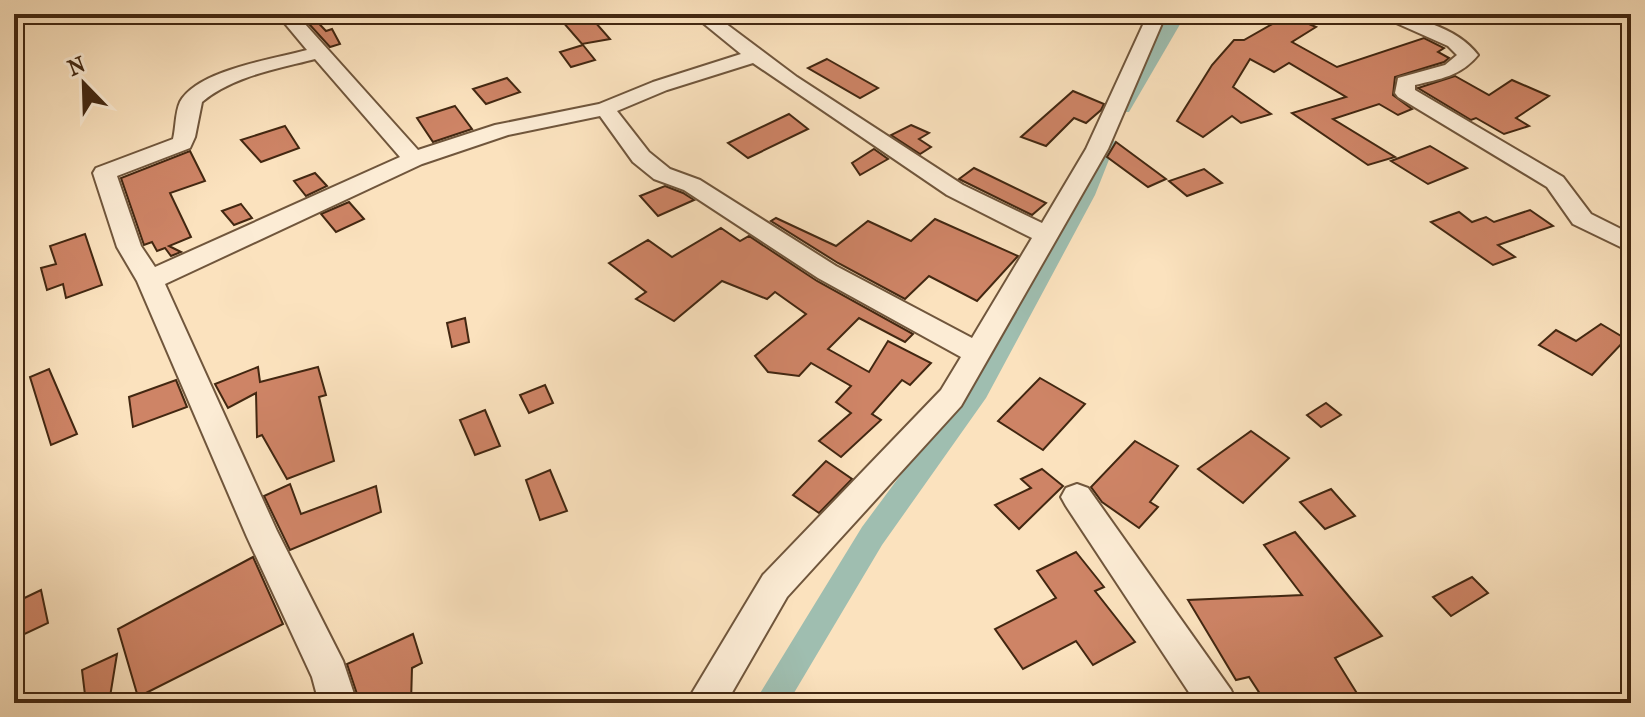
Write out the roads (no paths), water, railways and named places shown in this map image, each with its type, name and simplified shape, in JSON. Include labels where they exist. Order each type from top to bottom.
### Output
[{"type":"street","points":[[286,14],[414,159]]},
{"type":"street","points":[[701,14],[790,81],[955,190],[1047,235]]},
{"type":"street","points":[[705,703],[775,586],[951,398],[1097,149],[1157,14]]},
{"type":"street","points":[[1385,14],[1455,42],[1468,55],[1452,69],[1405,82],[1405,93],[1555,182],[1582,219],[1631,244]]},
{"type":"street","points":[[320,52],[225,80],[194,97],[188,111],[189,132],[182,143],[104,173],[129,247],[150,280],[263,537],[330,674],[338,703]]},
{"type":"street","points":[[150,280],[414,159],[503,130],[605,109],[660,86],[758,55]]},
{"type":"street","points":[[605,109],[642,160],[666,179],[692,185],[827,272],[977,353]]},
{"type":"street","points":[[1077,497],[1218,703]]},
{"type":"waterway","points":[[1123,108],[1178,14]]},
{"type":"waterway","points":[[770,703],[872,536],[977,391],[1085,195],[1107,142]]}]
